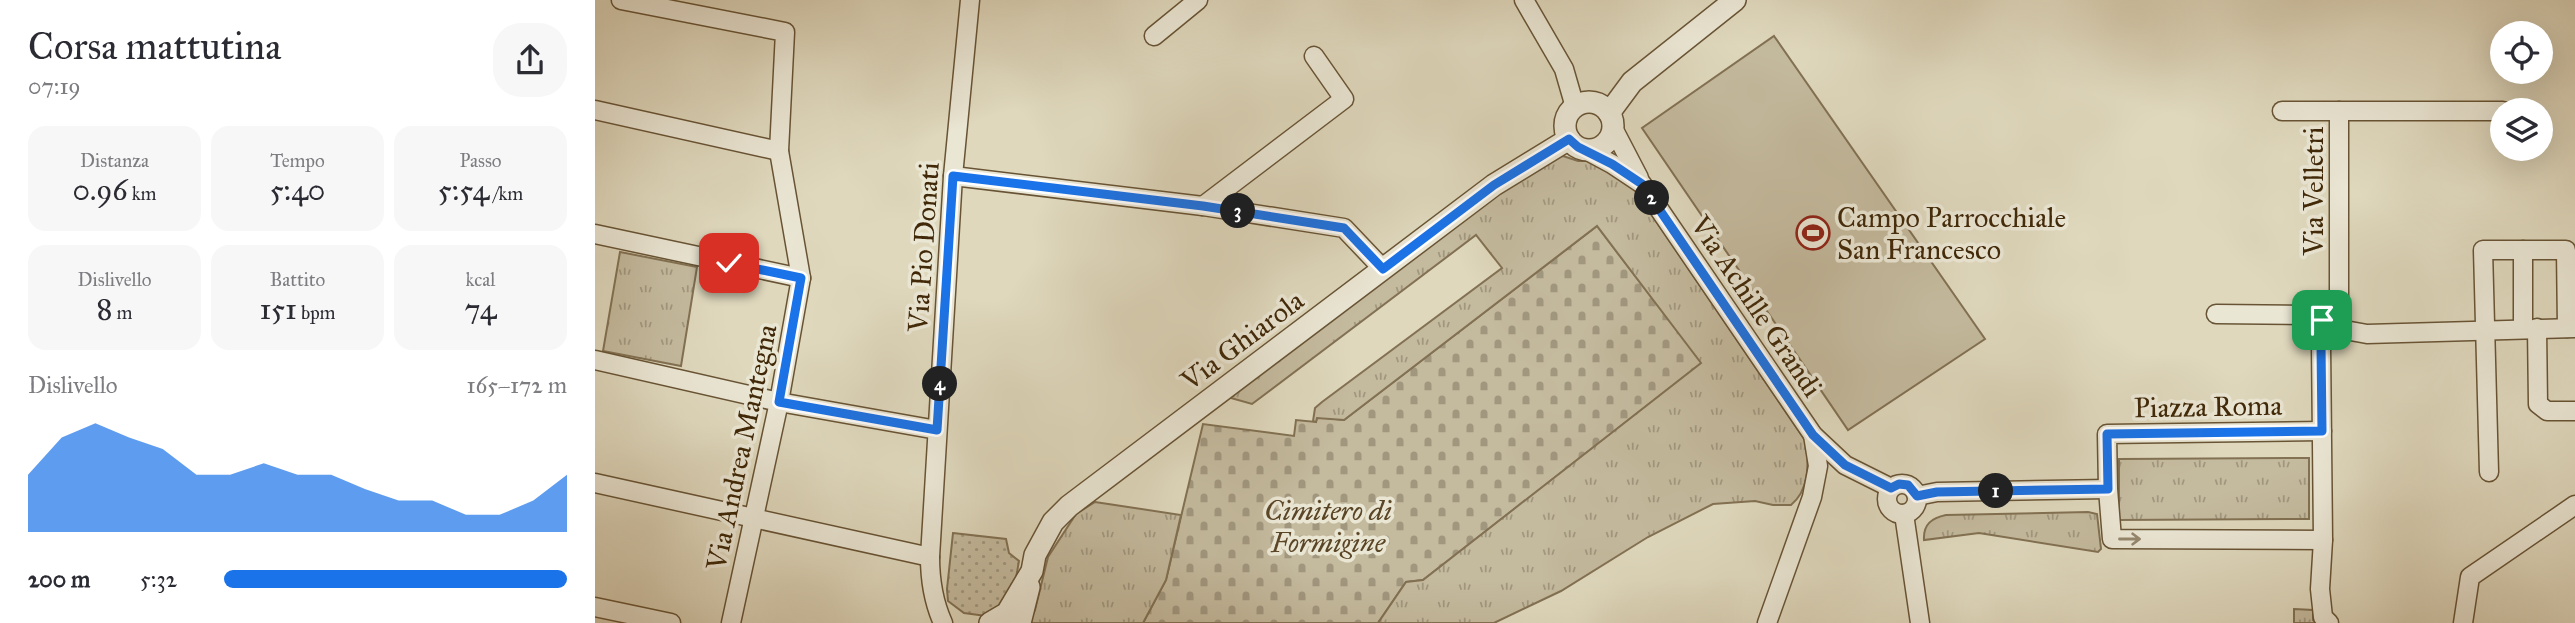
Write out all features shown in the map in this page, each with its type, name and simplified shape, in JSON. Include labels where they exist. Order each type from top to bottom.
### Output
[{"type":"street","points":[[621,0],[695,7]]},
{"type":"street","name":"Via Pio Donati","points":[[943,623],[936,607],[930,578],[930,557],[953,176],[970,0]]},
{"type":"street","points":[[1154,36],[1198,0]]},
{"type":"street","points":[[1524,0],[1564,69],[1575,107]]},
{"type":"street","name":"Via Ghiarola","points":[[991,623],[1007,613],[1032,572],[1042,541],[1053,522],[1069,506],[1494,185],[1576,144],[1600,147],[1607,143],[1611,120],[1632,82],[1735,0]]},
{"type":"street","name":"Via Andrea Mantegna","points":[[695,7],[785,32],[779,150],[801,278],[779,402],[731,623]]},
{"type":"street","points":[[1203,206],[1344,99],[1314,56]]},
{"type":"street","points":[[1576,144],[1565,125],[1570,111],[1590,102],[1604,107],[1642,184]]},
{"type":"street","points":[[595,110],[779,150]]},
{"type":"street","name":"Via Velletri","points":[[2281,111],[2490,111]]},
{"type":"street","name":"Via Velletri","points":[[2329,623],[2323,617],[2320,604],[2323,540],[2321,345],[2328,323],[2339,304],[2339,111]]},
{"type":"street","name":"Via Achille Grandi","points":[[1576,144],[1642,184],[1813,435],[1845,465],[1891,488]]},
{"type":"street","points":[[953,176],[1203,206],[1344,228],[1383,269]]},
{"type":"street","points":[[595,234],[801,278]]},
{"type":"street","points":[[2216,314],[2308,315],[2328,323],[2344,319],[2345,330],[2367,334],[2486,330],[2530,328],[2571,328],[2566,250],[2483,250],[2486,330],[2489,472]]},
{"type":"street","points":[[2523,250],[2538,404],[2547,411],[2575,411]]},
{"type":"street","points":[[595,360],[779,402],[937,430]]},
{"type":"street","name":"Piazza Roma","points":[[2322,431],[2107,434],[2112,539],[2323,540]]},
{"type":"street","points":[[1767,623],[1812,496],[1818,466],[1813,435]]},
{"type":"street","points":[[595,484],[930,557]]},
{"type":"street","points":[[1904,484],[1912,488],[1917,496],[1913,510],[1904,514],[1895,513],[1888,506],[1887,497],[1891,488],[1904,484]]},
{"type":"street","points":[[1917,496],[1937,492],[2108,489]]},
{"type":"street","points":[[2463,623],[2470,577],[2575,505]]},
{"type":"street","points":[[1904,514],[1920,623]]},
{"type":"street","points":[[1020,623],[1032,572]]},
{"type":"street","points":[[595,607],[671,623]]},
{"type":"green space","name":"Campo Parrocchiale San Francesco","points":[[1774,36],[1985,339],[1848,430],[1642,128]]},
{"type":"green space","points":[[1563,156],[1578,161],[1598,161],[1622,171],[1807,443],[1807,468],[1802,492],[1791,505],[1755,501],[1713,504],[1648,537],[1561,591],[1494,623],[1378,623],[1406,582],[1423,580],[1701,363],[1597,226],[1344,420],[1317,418],[1316,422],[1313,421],[1315,408],[1502,268],[1476,235],[1252,404],[1224,396],[1549,157]]},
{"type":"green space","name":"Cimitero di Formigine","points":[[1597,226],[1702,363],[1423,580],[1406,582],[1378,623],[1143,623],[1166,580],[1203,424],[1294,436],[1296,420],[1316,422],[1317,417],[1344,420]]},
{"type":"green space","points":[[620,252],[697,267],[681,366],[603,351]]},
{"type":"green space","points":[[2309,458],[2309,519],[2119,520],[2119,459]]},
{"type":"green space","points":[[1095,502],[1181,515],[1166,580],[1143,623],[1029,623],[1035,610],[1048,557],[1076,514]]},
{"type":"green space","points":[[2097,514],[2101,549],[2098,552],[1979,533],[1924,540],[1929,523],[1946,515]]},
{"type":"green space","points":[[953,533],[1006,539],[1009,553],[1019,561],[1008,599],[986,616],[964,613],[948,601]]},
{"type":"green space","points":[[2294,609],[2313,610],[2313,620],[2317,623],[2294,623]]},
{"type":"place","name":"Campo Parrocchiale San Francesco","points":[[1813,233]]},
{"type":"route","points":[[729,263],[801,278],[779,402],[937,430],[953,176],[1203,206],[1344,228],[1383,269],[1494,185],[1569,139],[1573,144],[1612,164],[1642,184],[1813,435],[1845,465],[1891,488],[1899,484],[1908,485],[1917,496],[1937,492],[2108,489],[2107,434],[2322,431],[2321,345],[2326,335],[2322,331],[2322,320]]}]
